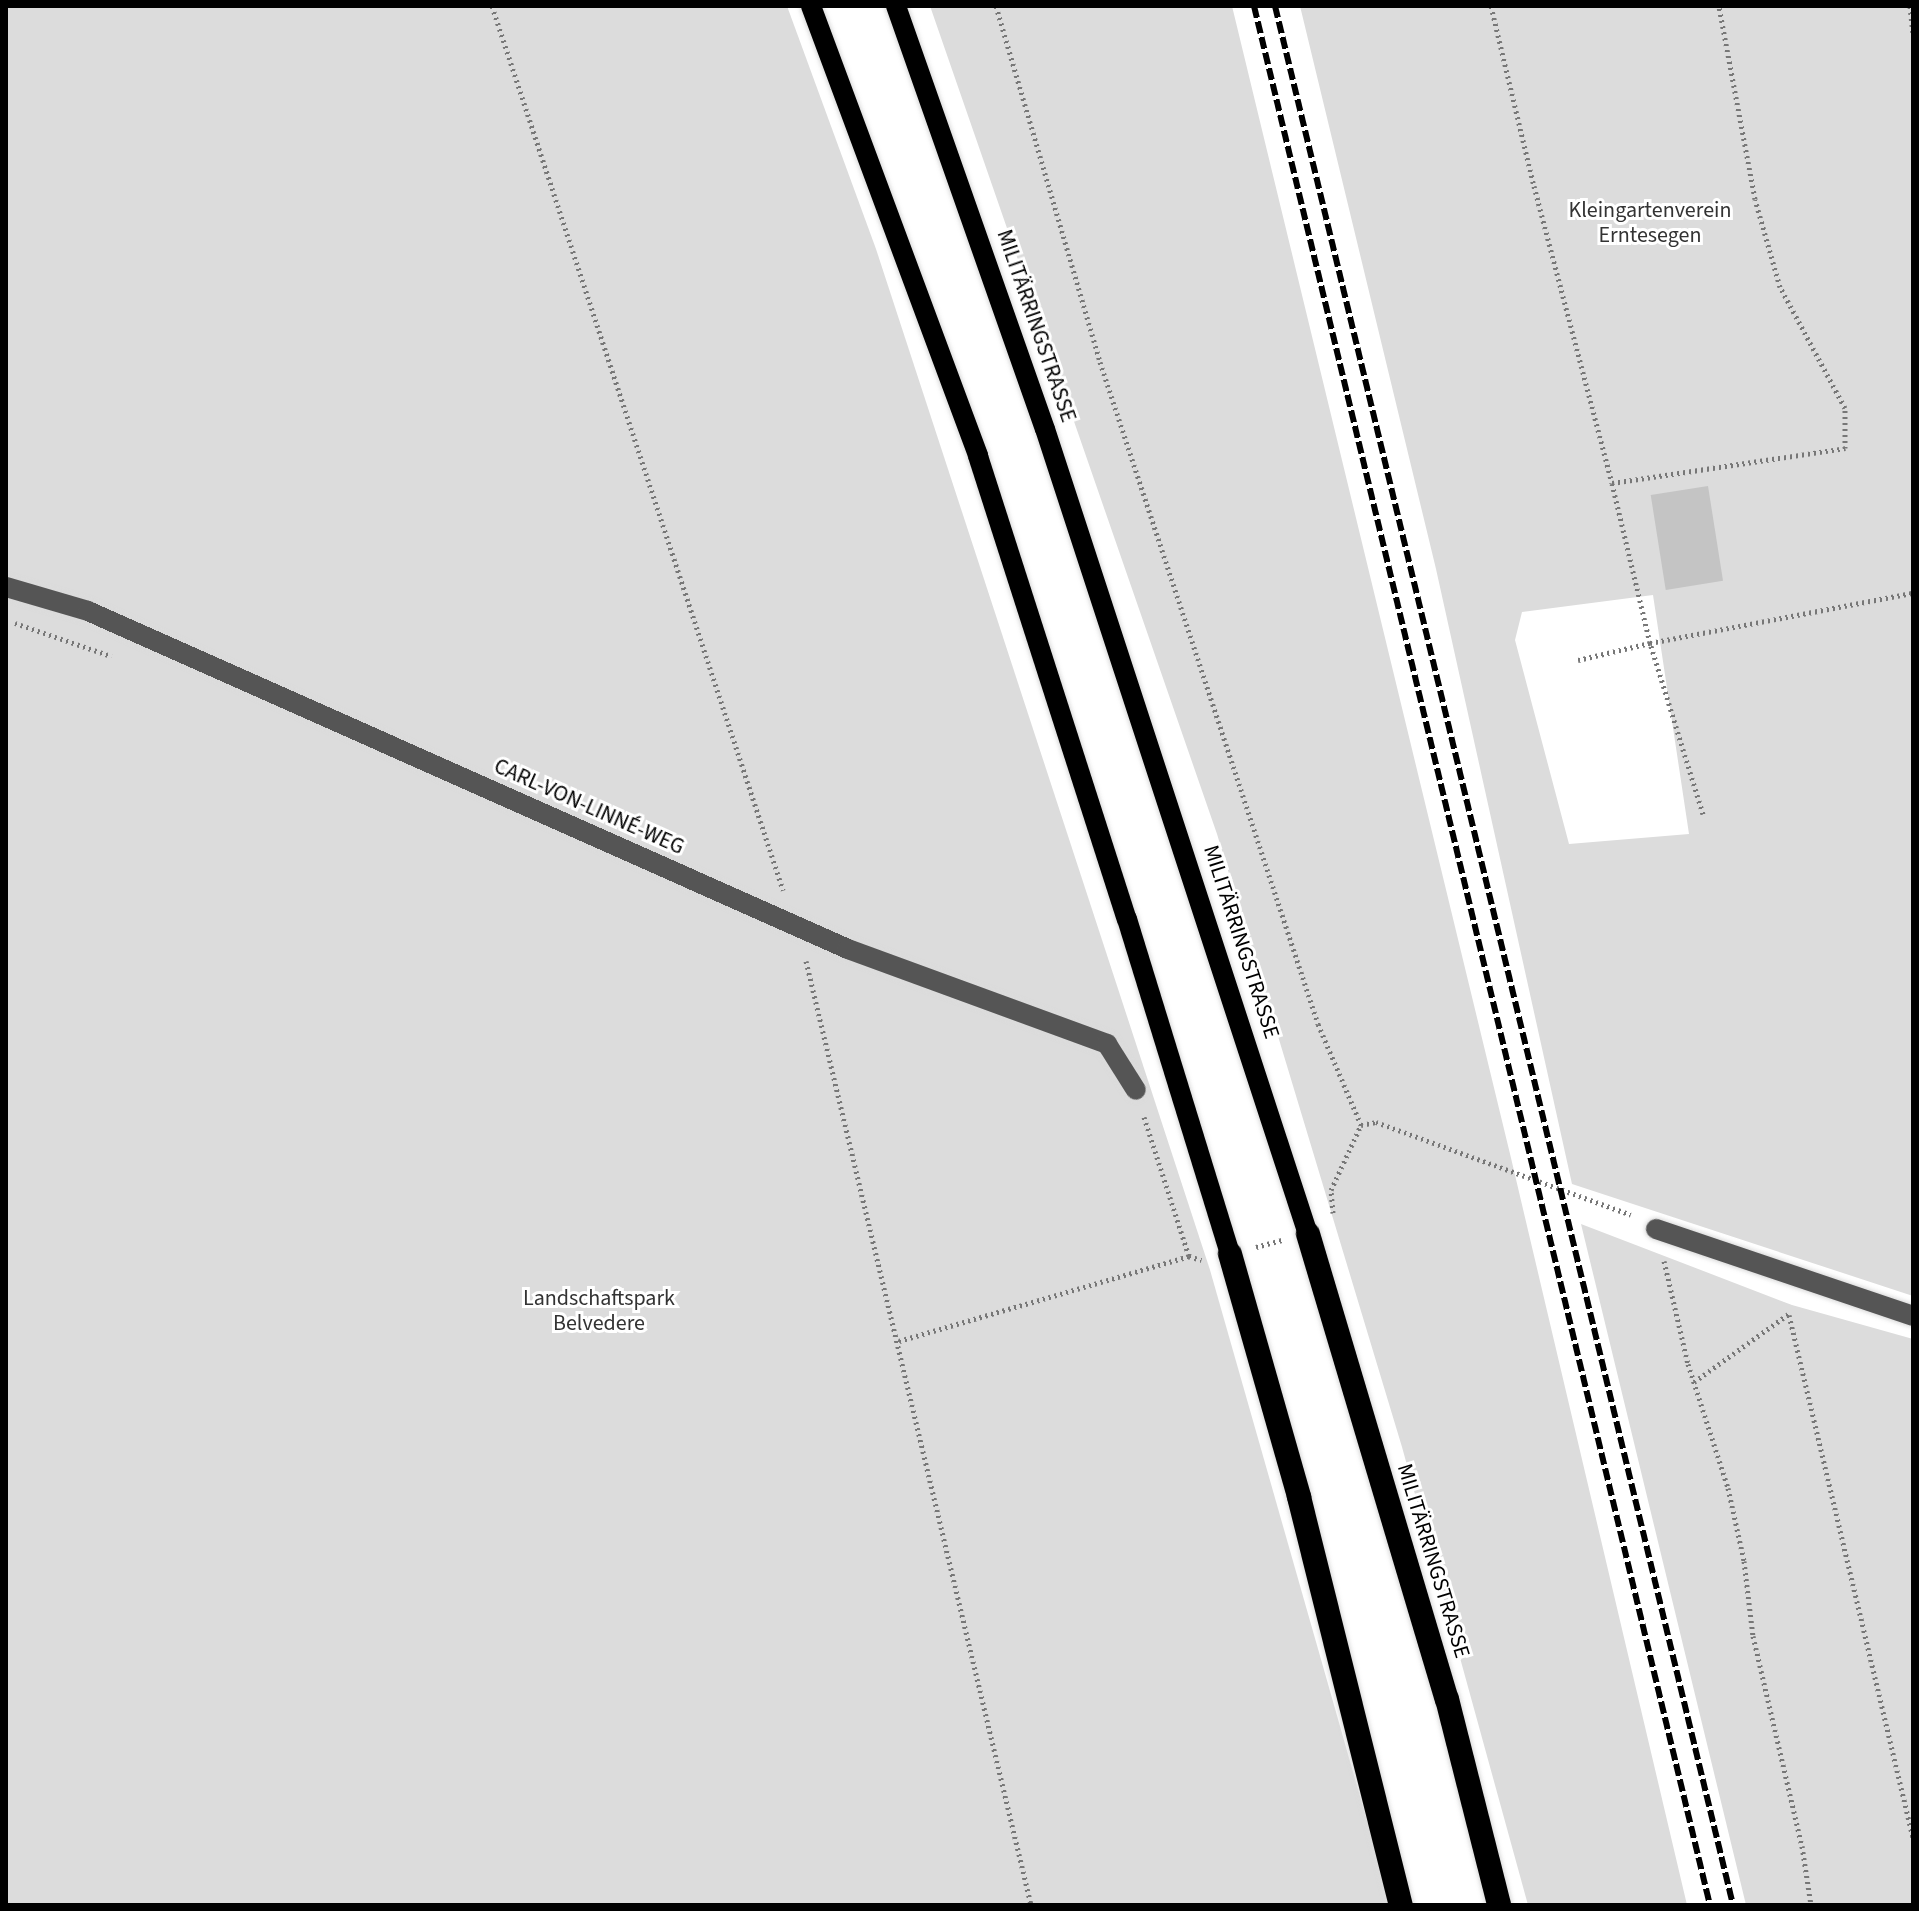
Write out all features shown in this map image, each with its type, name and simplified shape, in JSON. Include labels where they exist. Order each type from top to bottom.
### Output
[{"type":"highway","name":"MILITÄRRINGSTRASSE","points":[[1308,1234],[1447,1699],[1499,1905]]},
{"type":"highway","points":[[1230,1254],[1299,1497],[1401,1905]]},
{"type":"main road","points":[[811,6],[978,456],[1127,919],[1230,1254]]},
{"type":"main road","name":"MILITÄRRINGSTRASSE","points":[[896,6],[1045,429],[1308,1234]]},
{"type":"street","name":"CARL-VON-LINNÉ-WEG","points":[[6,587],[88,611],[848,949],[1107,1044],[1136,1090]]},
{"type":"street","points":[[1656,1229],[1913,1316]]},
{"type":"path","points":[[996,6],[1100,362],[1318,1024],[1361,1125]]},
{"type":"path","points":[[1491,6],[1650,643],[1703,814]]},
{"type":"path","points":[[1612,483],[1845,448],[1845,408],[1780,287],[1771,258],[1755,199],[1719,6]]},
{"type":"path","points":[[1910,6],[1913,33]]},
{"type":"path","points":[[1578,660],[1650,643],[1913,593]]},
{"type":"path","points":[[1376,1122],[1557,1186],[1656,1229],[1694,1382],[1728,1488],[1744,1561],[1753,1636],[1802,1846],[1811,1905]]},
{"type":"path","points":[[899,1341],[1189,1256]]},
{"type":"path","points":[[1800,1277],[1789,1315],[1913,1838]]},
{"type":"path","points":[[1694,1382],[1789,1315]]},
{"type":"green space","name":"Landschaftspark Belvedere","points":[[6,6],[787,6],[876,249],[1210,1270],[1391,1905],[6,1905]]},
{"type":"green space","points":[[930,6],[1232,6],[1511,1158],[1687,1905],[1528,1905],[1402,1447],[1217,834]]},
{"type":"green space","name":"Kleingartenverein Erntesegen","points":[[1300,6],[1913,6],[1913,1296],[1572,1184],[1436,569]],"holes":[[[1653,595],[1689,834],[1569,844],[1515,640],[1522,612]]]},
{"type":"green space","points":[[1581,1224],[1792,1305],[1913,1339],[1913,1905],[1746,1905]]},
{"type":"building","points":[[1708,486],[1723,581],[1666,590],[1651,495]]},
{"type":"railway","points":[[1254,6],[1710,1905]]},
{"type":"railway","points":[[1275,6],[1733,1905]]}]
